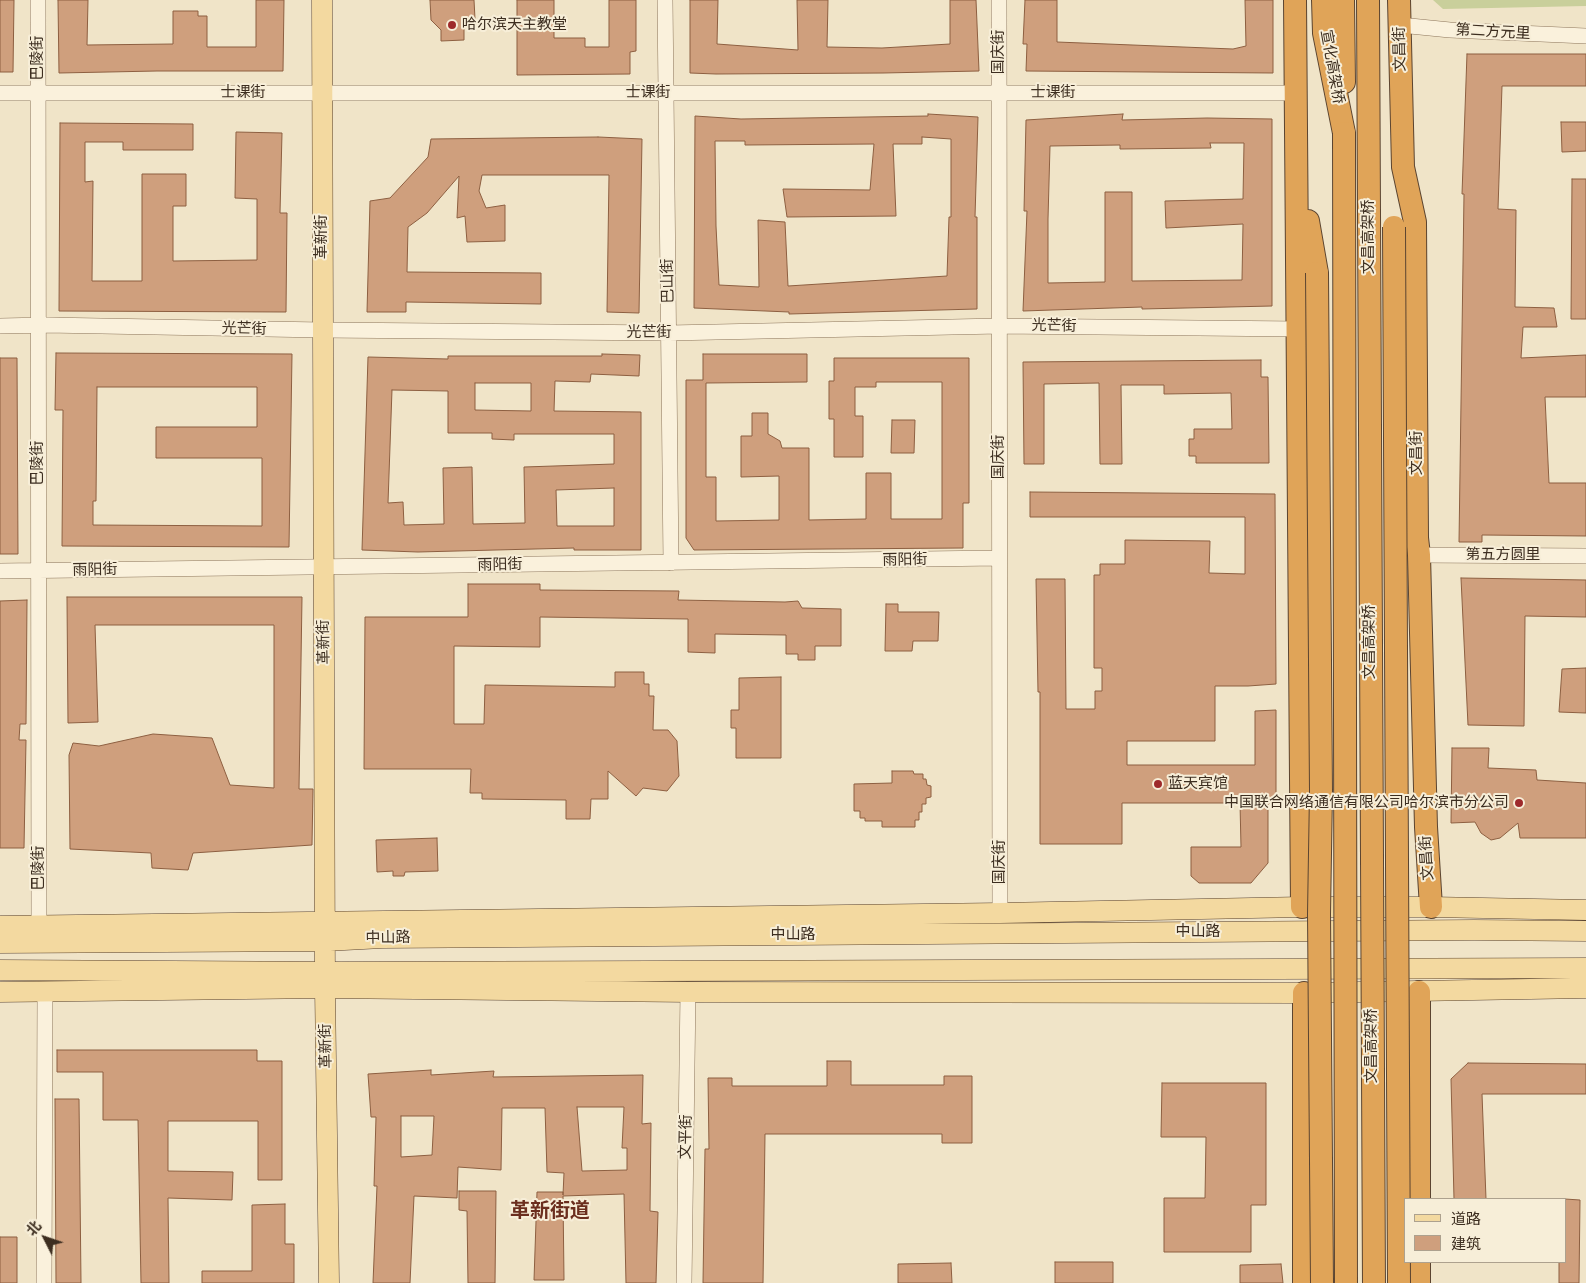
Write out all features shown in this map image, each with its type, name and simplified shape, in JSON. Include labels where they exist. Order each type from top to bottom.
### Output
[{"type":"highway","points":[[1295,0],[1298,329],[1310,910],[1322,1283]]},
{"type":"highway","name":"宣化高架桥","points":[[1323,0],[1324,34],[1344,133]]},
{"type":"highway","name":"文昌高架桥","points":[[1343,0],[1346,1283]]},
{"type":"highway","name":"文昌高架桥","points":[[1368,0],[1374,1283]]},
{"type":"highway","name":"文昌街","points":[[1400,0],[1403,167],[1415,222],[1417,538],[1430,907]]},
{"type":"highway","points":[[1296,148],[1317,273],[1321,792],[1310,910]]},
{"type":"highway","points":[[1399,1283],[1394,227],[1403,167]]},
{"type":"highway","points":[[1310,910],[1345,836]]},
{"type":"highway","points":[[1373,1071],[1398,980]]},
{"type":"highway","points":[[1419,992],[1419,1198]]},
{"type":"highway","points":[[1304,993],[1304,1283]]},
{"type":"highway","points":[[1418,1263],[1418,1283]]},
{"type":"main road","name":"革新街","points":[[322,0],[325,980],[329,1283]]},
{"type":"main road","points":[[0,926],[326,931],[1000,913],[1430,907],[1586,910]]},
{"type":"main road","name":"中山路","points":[[0,943],[326,931],[412,938],[1474,930],[1586,931]]},
{"type":"main road","points":[[0,992],[45,992],[325,980],[1586,968]]},
{"type":"main road","points":[[0,970],[688,992],[1304,993],[1586,988]]},
{"type":"street","name":"巴陵街","points":[[38,0],[39,926]]},
{"type":"street","name":"巴山街","points":[[665,0],[671,563]]},
{"type":"street","name":"国庆街","points":[[999,0],[1000,913]]},
{"type":"street","name":"第二方元里","points":[[1400,25],[1450,30],[1586,36]]},
{"type":"street","name":"士课街","points":[[0,92],[1296,93]]},
{"type":"street","name":"光芒街","points":[[0,326],[669,333],[999,326],[1298,329]]},
{"type":"street","name":"第五方圆里","points":[[1419,555],[1586,556]]},
{"type":"street","name":"雨阳街","points":[[0,571],[999,558]]},
{"type":"street","points":[[44,1283],[45,992]]},
{"type":"street","name":"文平街","points":[[684,1283],[688,992]]},
{"type":"green space","points":[[1433,0],[1586,0],[1586,6],[1443,9]]},
{"type":"building","points":[[0,0],[14,0],[13,72],[0,72]]},
{"type":"building","points":[[58,0],[88,0],[87,45],[173,44],[173,11],[198,11],[198,16],[207,16],[207,47],[256,47],[256,0],[284,0],[283,71],[59,73]]},
{"type":"building","name":"哈尔滨天主教堂","points":[[430,0],[474,0],[475,19],[464,29],[464,40],[441,41],[441,30],[431,20]]},
{"type":"building","points":[[517,0],[554,0],[554,38],[585,38],[585,47],[609,47],[609,0],[636,0],[636,51],[630,52],[630,74],[517,75]]},
{"type":"building","points":[[690,0],[718,0],[717,44],[798,50],[797,0],[828,0],[827,47],[882,48],[950,44],[950,0],[976,0],[979,71],[690,73]]},
{"type":"building","points":[[1025,0],[1057,0],[1057,42],[1233,49],[1246,46],[1245,0],[1273,0],[1273,73],[1026,71],[1027,44],[1023,44]]},
{"type":"building","points":[[1467,54],[1586,54],[1586,86],[1502,86],[1498,209],[1516,210],[1515,307],[1554,308],[1557,327],[1523,327],[1521,358],[1586,355],[1586,397],[1545,397],[1549,483],[1586,483],[1586,536],[1482,535],[1482,542],[1459,542],[1464,194],[1462,194]]},
{"type":"building","points":[[928,114],[978,117],[975,217],[977,217],[977,309],[789,314],[789,312],[694,308],[695,116],[741,119],[928,116]],"holes":[[[922,137],[951,139],[951,217],[949,217],[947,276],[788,286],[785,222],[758,220],[759,287],[719,285],[715,141],[745,141],[745,145],[874,144],[870,190],[783,189],[787,217],[896,216],[893,144],[922,144]]]},
{"type":"building","points":[[1123,114],[1122,120],[1272,119],[1272,306],[1142,309],[1142,307],[1023,311],[1027,211],[1024,211],[1026,120]],"holes":[[[1210,143],[1244,143],[1243,199],[1165,201],[1166,228],[1243,224],[1242,280],[1132,281],[1132,192],[1105,192],[1105,282],[1048,283],[1050,146],[1120,145],[1120,149],[1211,148]]]},
{"type":"building","points":[[1561,122],[1586,122],[1586,151],[1562,152]]},
{"type":"building","points":[[60,123],[193,124],[193,150],[123,150],[123,142],[85,142],[85,182],[93,181],[92,281],[142,281],[142,174],[186,174],[186,206],[173,206],[173,261],[257,260],[257,199],[235,198],[236,132],[282,133],[280,213],[287,213],[286,312],[59,311]]},
{"type":"building","points":[[598,137],[642,139],[639,313],[607,312],[609,175],[482,175],[479,191],[486,208],[505,205],[505,241],[467,242],[465,216],[457,218],[459,176],[427,213],[408,227],[407,272],[541,273],[541,304],[406,302],[406,312],[367,312],[370,201],[390,198],[428,157],[431,139]]},
{"type":"building","points":[[1572,179],[1586,179],[1586,319],[1571,319]]},
{"type":"building","points":[[56,353],[292,354],[289,547],[62,546],[63,410],[55,410]],"holes":[[[97,387],[257,387],[257,427],[156,427],[156,458],[262,458],[262,526],[93,525],[93,501],[96,501]]]},
{"type":"building","points":[[602,354],[640,355],[639,376],[591,374],[590,382],[555,381],[554,411],[641,412],[641,550],[574,550],[574,548],[418,552],[362,550],[368,357],[448,359],[448,356],[602,356]],"holes":[[[475,383],[531,383],[531,411],[475,410]],[[392,390],[448,391],[448,433],[492,433],[492,439],[514,440],[514,434],[614,434],[614,464],[524,467],[525,523],[473,524],[472,467],[443,468],[444,524],[404,525],[403,502],[388,503]],[[614,488],[614,526],[557,526],[556,490]]]},
{"type":"building","points":[[703,354],[807,354],[807,382],[706,383],[706,477],[716,477],[716,521],[779,520],[779,476],[741,477],[741,436],[752,436],[752,413],[768,413],[768,434],[780,441],[782,448],[809,448],[809,520],[866,519],[866,473],[891,473],[891,519],[942,519],[942,382],[876,382],[876,387],[855,387],[855,416],[863,416],[863,457],[834,457],[834,419],[829,419],[829,381],[834,381],[834,358],[969,358],[969,503],[963,503],[963,548],[694,550],[686,538],[686,380],[703,380]]},
{"type":"building","points":[[0,358],[17,358],[18,554],[0,554]]},
{"type":"building","points":[[1261,360],[1261,377],[1268,377],[1269,463],[1196,463],[1196,456],[1189,456],[1189,439],[1194,439],[1194,429],[1232,429],[1231,393],[1164,394],[1164,385],[1121,385],[1122,464],[1100,464],[1099,383],[1044,384],[1044,464],[1024,464],[1023,362]]},
{"type":"building","points":[[892,420],[915,420],[914,453],[891,453]]},
{"type":"building","points":[[1030,492],[1275,494],[1276,684],[1215,686],[1215,741],[1127,741],[1127,765],[1255,765],[1255,711],[1276,710],[1276,803],[1268,803],[1268,863],[1251,883],[1199,883],[1191,876],[1191,847],[1241,847],[1240,803],[1122,803],[1122,844],[1040,844],[1040,692],[1038,692],[1036,579],[1065,579],[1066,709],[1095,709],[1095,691],[1102,691],[1102,668],[1094,668],[1094,575],[1100,575],[1100,564],[1125,564],[1125,540],[1210,541],[1209,573],[1245,574],[1245,517],[1030,517]]},
{"type":"building","points":[[1461,578],[1586,580],[1586,617],[1525,616],[1524,726],[1468,725]]},
{"type":"building","points":[[468,584],[540,584],[540,590],[679,591],[678,600],[798,601],[802,608],[841,609],[841,646],[815,646],[815,660],[798,660],[798,654],[786,654],[786,635],[715,634],[715,653],[688,652],[688,619],[540,617],[540,647],[454,646],[454,724],[484,724],[485,685],[615,687],[615,672],[644,672],[644,684],[649,684],[649,696],[654,696],[653,730],[668,730],[677,741],[679,776],[667,791],[643,788],[636,796],[608,771],[608,799],[591,799],[590,819],[566,819],[566,800],[482,799],[482,793],[470,793],[471,769],[364,769],[365,617],[468,617]]},
{"type":"building","points":[[67,597],[302,597],[299,789],[313,789],[312,845],[193,853],[188,870],[152,868],[151,853],[70,849],[69,755],[73,743],[99,746],[153,734],[212,738],[230,785],[274,788],[274,625],[95,625],[98,722],[68,723]]},
{"type":"building","points":[[27,600],[26,724],[20,724],[19,740],[26,740],[24,848],[0,848],[0,601]]},
{"type":"building","points":[[886,604],[898,604],[898,612],[939,612],[938,641],[913,641],[912,651],[885,651]]},
{"type":"building","points":[[1586,668],[1586,713],[1559,712],[1562,669]]},
{"type":"building","points":[[781,677],[781,758],[736,758],[736,728],[731,728],[731,710],[739,710],[739,678]]},
{"type":"building","name":"中国联合网络通信有限公司哈尔滨市分公司","points":[[1452,748],[1489,748],[1488,768],[1536,770],[1537,780],[1586,783],[1586,838],[1520,838],[1518,823],[1500,838],[1491,840],[1481,833],[1475,822],[1451,823]]},
{"type":"building","points":[[892,771],[913,771],[914,774],[923,774],[923,779],[926,779],[927,785],[931,786],[931,797],[926,798],[926,804],[922,804],[922,812],[919,812],[919,820],[915,820],[915,827],[882,827],[882,821],[865,821],[865,818],[860,818],[860,811],[854,811],[854,784],[892,783]]},
{"type":"building","points":[[437,838],[438,871],[405,872],[404,876],[393,876],[393,871],[377,872],[376,840]]},
{"type":"building","points":[[57,1050],[257,1050],[257,1061],[282,1061],[282,1180],[258,1180],[258,1121],[168,1121],[168,1171],[233,1172],[232,1200],[168,1198],[169,1283],[141,1283],[138,1120],[103,1120],[103,1072],[57,1072]]},
{"type":"building","points":[[827,1061],[851,1061],[851,1085],[944,1085],[944,1076],[972,1076],[972,1143],[942,1143],[942,1134],[765,1134],[763,1283],[703,1283],[705,1149],[709,1149],[708,1078],[732,1078],[732,1086],[827,1086]]},
{"type":"building","points":[[1468,1063],[1586,1064],[1586,1094],[1482,1094],[1486,1198],[1454,1198],[1451,1079]]},
{"type":"building","points":[[431,1070],[431,1075],[494,1071],[493,1077],[643,1075],[642,1124],[651,1123],[650,1211],[658,1212],[656,1283],[626,1283],[624,1194],[563,1196],[564,1280],[534,1280],[537,1192],[563,1192],[563,1195],[564,1173],[547,1172],[545,1108],[502,1108],[501,1170],[458,1167],[457,1198],[414,1196],[410,1283],[373,1283],[377,1186],[374,1186],[376,1117],[371,1117],[368,1074]],"holes":[[[577,1107],[624,1107],[622,1148],[627,1148],[627,1170],[582,1171]],[[401,1116],[434,1116],[432,1155],[401,1157]]]},
{"type":"building","points":[[1162,1083],[1266,1083],[1266,1205],[1251,1205],[1251,1252],[1164,1252],[1164,1198],[1205,1198],[1206,1137],[1161,1137]]},
{"type":"building","points":[[55,1099],[79,1099],[81,1283],[56,1283]]},
{"type":"building","points":[[459,1191],[496,1191],[495,1283],[468,1283],[467,1211],[459,1210]]},
{"type":"building","points":[[1566,1199],[1580,1200],[1579,1283],[1559,1283],[1559,1263],[1566,1263]]},
{"type":"building","points":[[285,1204],[285,1244],[294,1244],[294,1283],[202,1283],[202,1271],[252,1271],[252,1205]]},
{"type":"building","points":[[0,1237],[17,1237],[17,1283],[0,1283]]},
{"type":"building","points":[[1055,1262],[1113,1262],[1113,1283],[1055,1283]]},
{"type":"building","points":[[951,1263],[952,1283],[898,1283],[898,1264]]},
{"type":"building","points":[[1281,1264],[1283,1283],[1240,1283],[1240,1265]]},
{"type":"place","name":"哈尔滨天主教堂","points":[[452,25]]},
{"type":"place","name":"蓝天宾馆","points":[[1158,784]]},
{"type":"place","name":"中国联合网络通信有限公司哈尔滨市分公司","points":[[1519,803]]},
{"type":"district","name":"革新街道","points":[[550,1211]]}]
